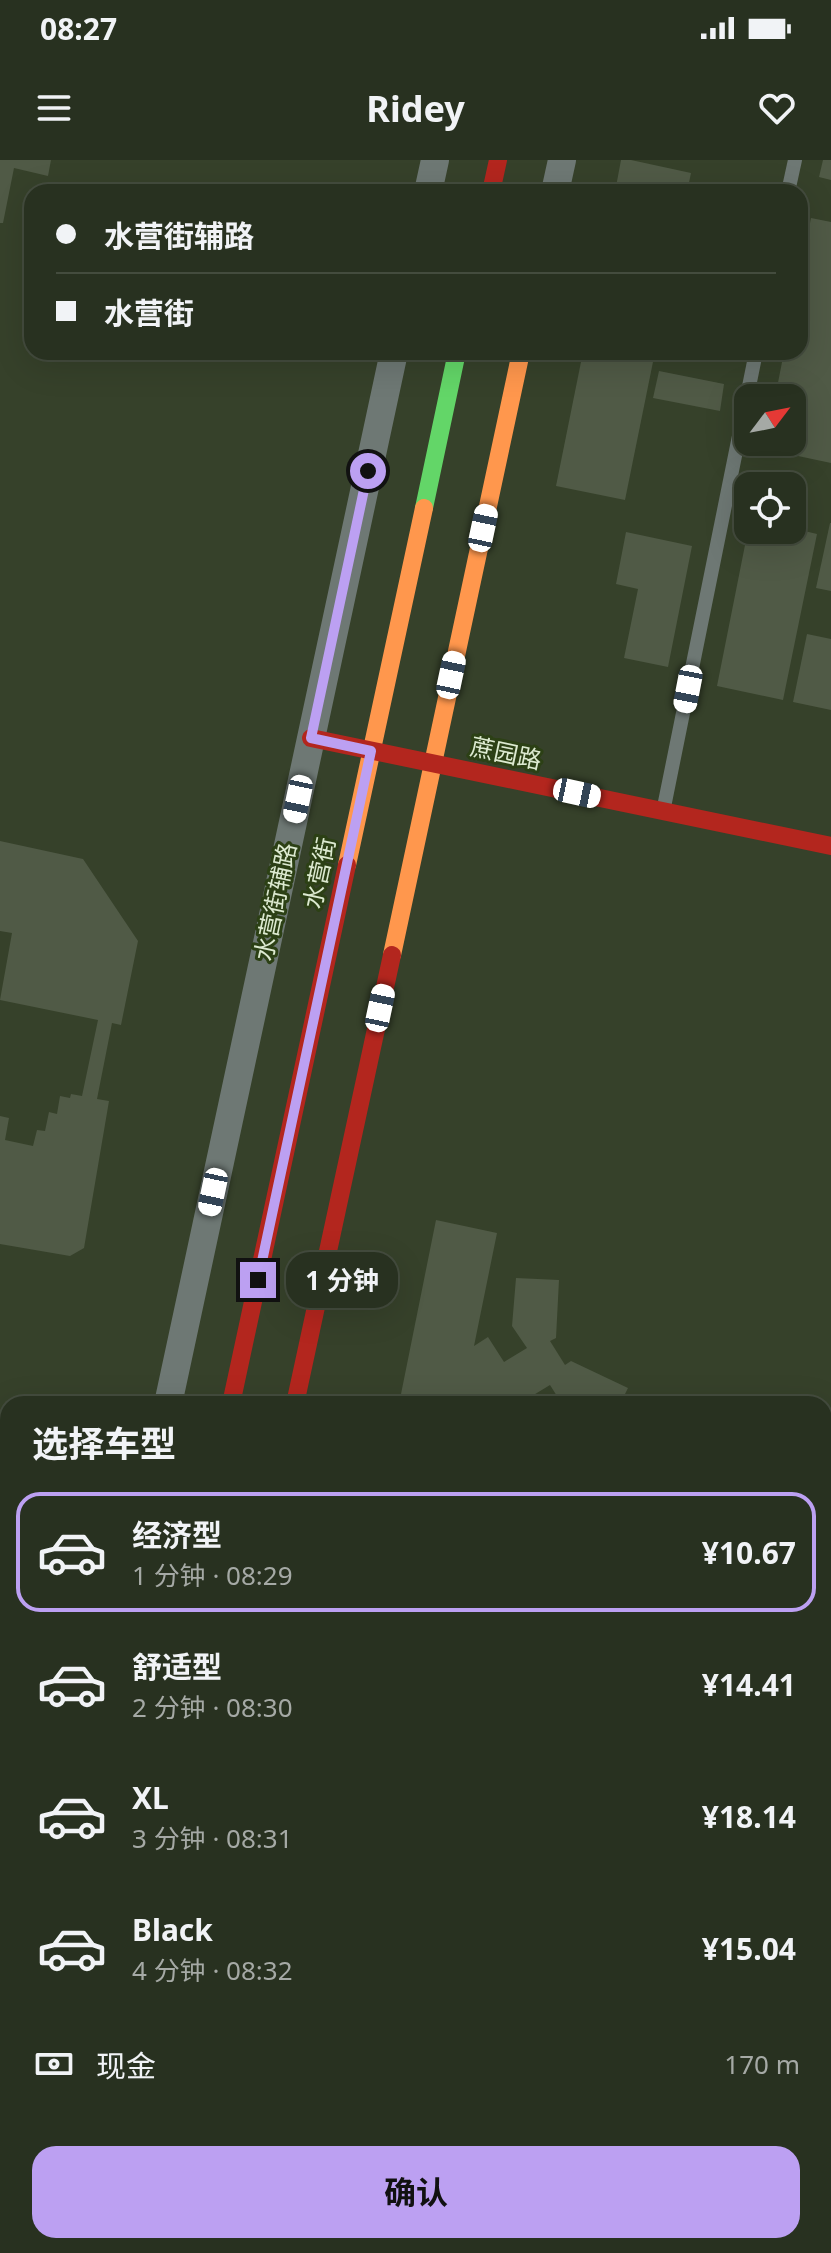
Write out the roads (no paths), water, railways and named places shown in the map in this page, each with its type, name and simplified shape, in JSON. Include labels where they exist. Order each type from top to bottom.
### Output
[{"type":"street","points":[[430,184],[435,160]]},
{"type":"street","points":[[493,184],[498,160]]},
{"type":"street","points":[[557,184],[562,160]]},
{"type":"street","name":"水营街辅路","points":[[170,1396],[392,360]]},
{"type":"street","name":"水营街","points":[[233,1396],[455,360]]},
{"type":"street","points":[[297,1396],[519,360]]},
{"type":"street","name":"蔗园路","points":[[311,738],[831,846]]},
{"type":"lane","points":[[790,184],[795,160]]},
{"type":"lane","points":[[663,811],[754,360]]}]
